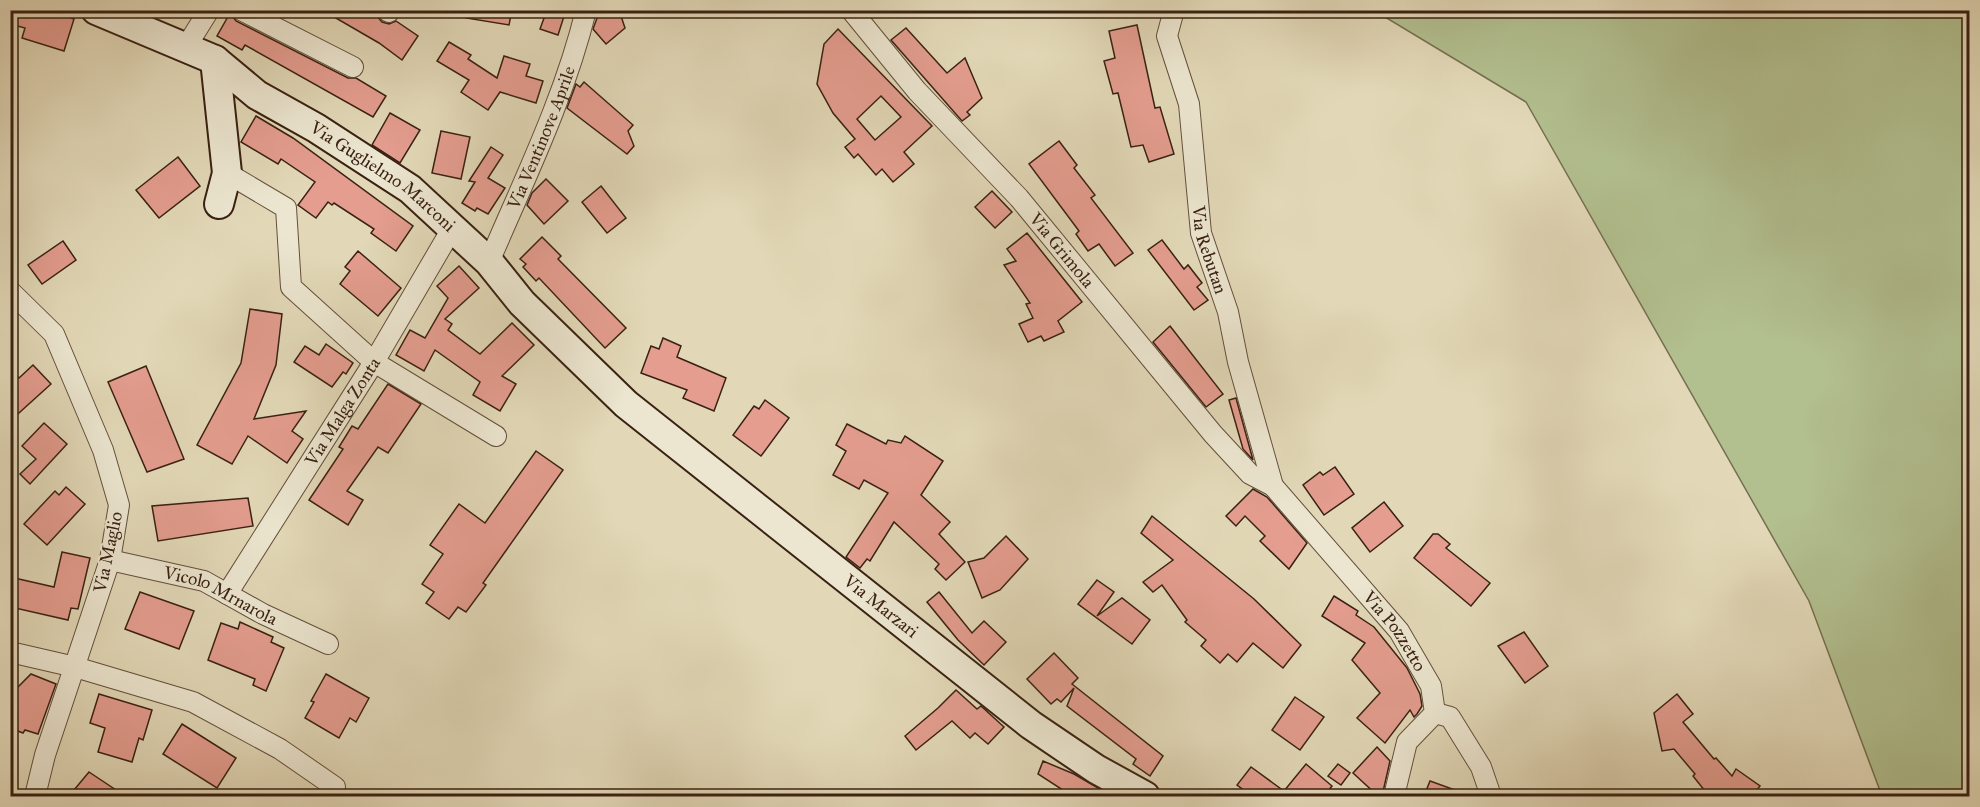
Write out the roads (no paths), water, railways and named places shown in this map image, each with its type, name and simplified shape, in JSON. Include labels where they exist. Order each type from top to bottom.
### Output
[{"type":"street","name":"Via Guglielmo Marconi","points":[[96,10],[215,60],[257,95],[316,128],[410,189],[489,262],[522,303],[626,404]]},
{"type":"street","points":[[186,47],[209,10]]},
{"type":"street","points":[[240,10],[354,67]]},
{"type":"street","name":"Via Ventinove Aprile","points":[[489,262],[533,159],[579,37],[586,10]]},
{"type":"street","name":"Via Grimola","points":[[852,10],[917,91],[1019,198],[1213,434],[1250,474],[1273,486]]},
{"type":"street","name":"Via Rebutan","points":[[1174,10],[1167,36],[1189,104],[1201,233],[1228,312],[1238,362],[1273,486]]},
{"type":"street","points":[[215,60],[227,173],[219,204]]},
{"type":"street","points":[[227,173],[286,208],[291,287],[374,362],[496,436]]},
{"type":"street","name":"Via Malga Zonta","points":[[227,594],[374,362],[453,227]]},
{"type":"street","name":"Via Maglio","points":[[10,291],[54,334],[103,450],[119,506],[110,560],[45,755],[35,796]]},
{"type":"street","name":"Via Marzari","points":[[626,404],[1031,725],[1096,770],[1145,796]]},
{"type":"street","name":"Via Pozzetto","points":[[1273,486],[1400,631],[1431,686],[1435,713]]},
{"type":"street","name":"Vicolo Mrnarola","points":[[110,560],[204,581],[263,615],[328,644]]},
{"type":"street","points":[[10,652],[75,667],[193,702],[280,749],[335,787]]},
{"type":"street","points":[[1394,796],[1407,742],[1435,713],[1450,717],[1481,767],[1491,796]]}]
